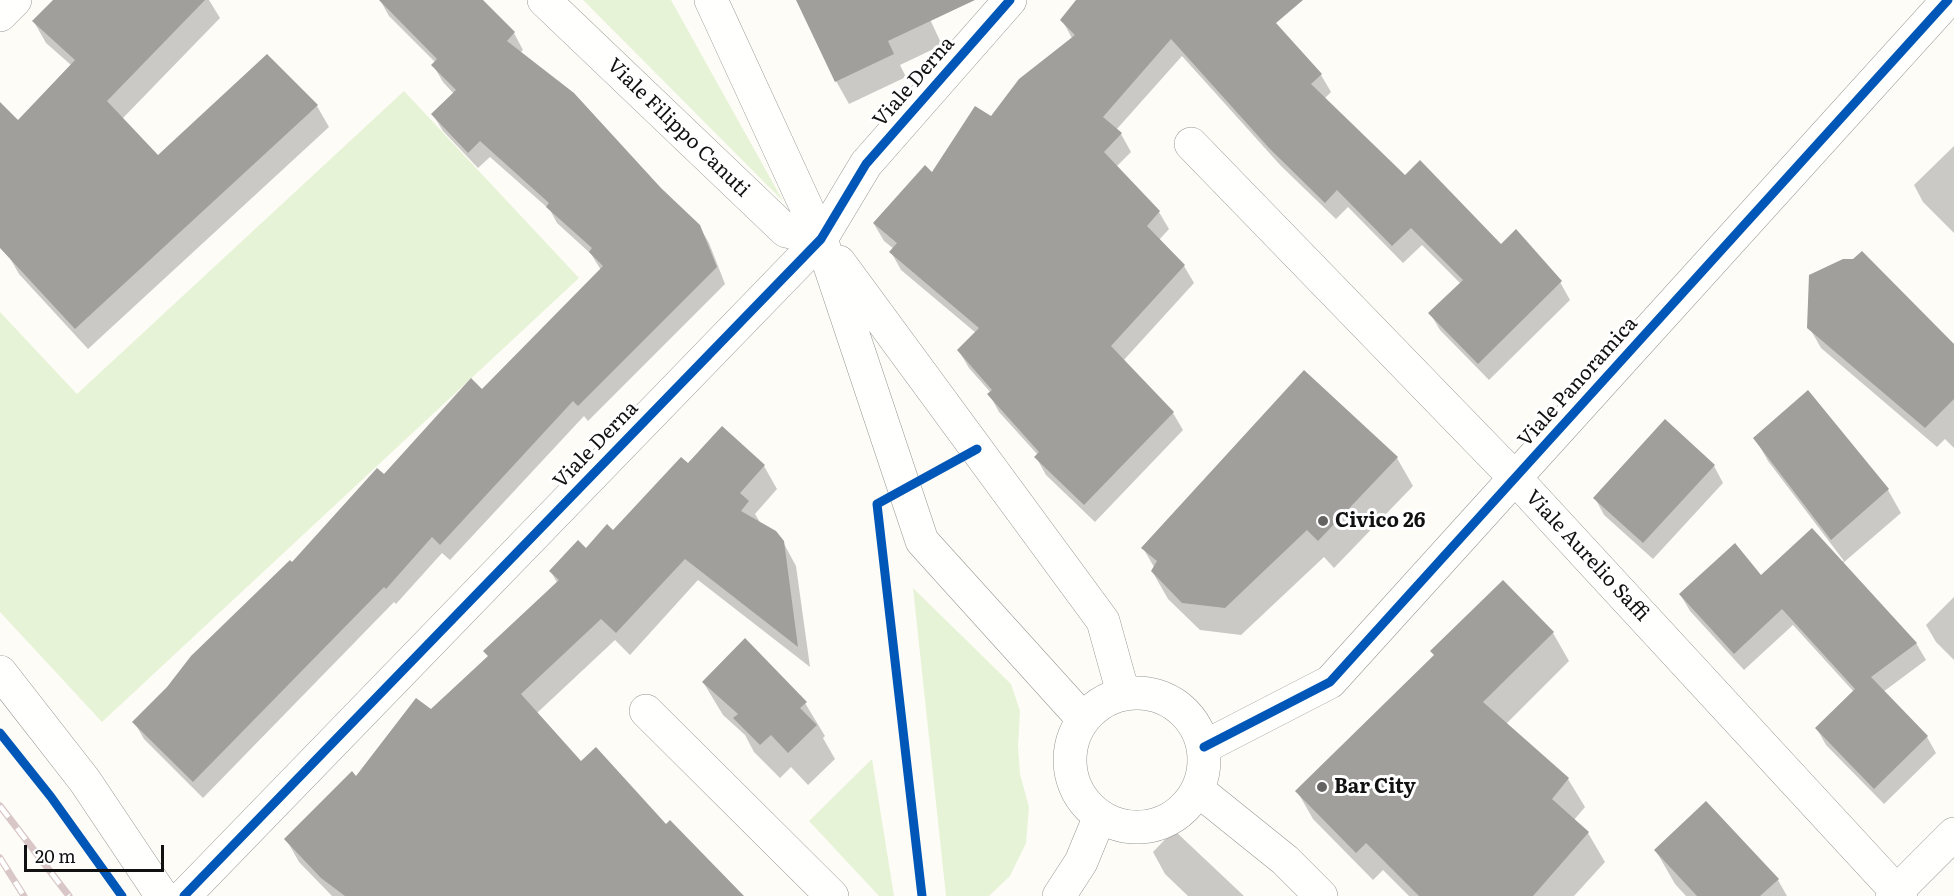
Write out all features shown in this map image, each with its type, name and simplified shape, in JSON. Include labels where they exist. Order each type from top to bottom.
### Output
[{"type":"street","points":[[0,15],[15,0]]},
{"type":"street","name":"Viale Filippo Canuti","points":[[544,0],[786,231],[821,239]]},
{"type":"street","points":[[711,0],[821,239],[922,541],[1083,719]]},
{"type":"street","name":"Viale Derna","points":[[184,896],[821,239],[866,164],[1010,0]]},
{"type":"street","name":"Viale Panoramica","points":[[1204,747],[1330,682],[1948,0]]},
{"type":"street","name":"Viale Aurelio Saffi","points":[[1191,144],[1515,478],[1896,894]]},
{"type":"street","points":[[821,239],[1103,621],[1123,693]]},
{"type":"street","points":[[0,672],[85,781],[162,896]]},
{"type":"street","points":[[1123,693],[1155,694],[1174,703],[1195,723],[1204,747],[1204,770],[1198,790],[1187,805],[1173,817],[1153,825],[1135,827],[1116,823],[1100,816],[1083,801],[1074,785],[1070,768],[1070,750],[1083,719],[1102,701],[1123,693]]},
{"type":"street","points":[[646,711],[832,896]]},
{"type":"street","points":[[1198,790],[1285,860],[1321,896]]},
{"type":"street","points":[[1059,896],[1081,862],[1100,816]]},
{"type":"street","points":[[1896,894],[1954,834]]},
{"type":"green space","points":[[583,0],[671,0],[783,201]]},
{"type":"green space","points":[[404,91],[579,278],[102,722],[0,612],[0,312],[77,394]]},
{"type":"green space","points":[[913,588],[1011,684],[1020,711],[1018,746],[1020,774],[1029,807],[1026,843],[1010,876],[989,896],[946,896]]},
{"type":"green space","points":[[872,759],[894,896],[879,896],[809,821]]},
{"type":"building","points":[[53,0],[205,0],[107,101],[158,155],[267,54],[318,105],[75,329],[0,248],[0,102],[18,120],[75,60],[32,21]]},
{"type":"building","points":[[379,0],[483,0],[515,32],[507,41],[574,93],[661,188],[700,225],[717,267],[578,406],[573,401],[440,545],[432,537],[386,589],[384,587],[193,782],[132,722],[167,687],[191,656],[290,560],[292,562],[377,468],[384,474],[471,378],[482,389],[603,266],[589,252],[592,248],[546,207],[549,203],[480,141],[468,153],[431,114],[456,90],[431,65],[437,59]]},
{"type":"building","points":[[796,0],[975,0],[888,41],[894,54],[835,82]]},
{"type":"building","points":[[1076,0],[1303,0],[1276,23],[1322,74],[1311,84],[1405,175],[1420,160],[1501,244],[1516,229],[1562,281],[1478,364],[1428,313],[1463,280],[1411,228],[1392,246],[1337,190],[1325,203],[1269,148],[1171,39],[1103,117],[1122,133],[1104,152],[1160,211],[1147,226],[1185,265],[1111,346],[1174,412],[1084,505],[1034,457],[1039,452],[987,394],[992,390],[957,350],[979,328],[889,252],[897,243],[873,223],[925,165],[932,172],[975,106],[991,116],[1019,79],[1075,35],[1060,20]]},
{"type":"building","points":[[1862,251],[1954,344],[1954,399],[1925,428],[1807,328],[1809,275],[1843,259],[1853,259]]},
{"type":"building","points":[[1304,370],[1398,457],[1318,541],[1307,530],[1225,608],[1182,603],[1151,571],[1157,561],[1141,548]]},
{"type":"building","points":[[1808,390],[1889,489],[1831,540],[1753,438]]},
{"type":"building","points":[[1665,419],[1715,465],[1643,543],[1593,498]]},
{"type":"building","points":[[722,426],[765,465],[740,493],[749,501],[741,511],[776,531],[784,541],[798,647],[685,559],[616,633],[601,619],[521,694],[581,761],[596,747],[666,824],[670,820],[744,896],[345,896],[321,878],[284,839],[352,771],[356,776],[416,698],[431,709],[488,656],[483,651],[559,580],[549,571],[578,540],[586,548],[607,524],[613,530],[681,457],[688,463]]},
{"type":"building","points":[[1812,528],[1917,643],[1871,677],[1928,736],[1874,789],[1815,728],[1855,689],[1782,609],[1734,654],[1679,594],[1735,543],[1761,575]]},
{"type":"building","points":[[1503,580],[1554,632],[1483,702],[1569,778],[1552,799],[1589,832],[1533,896],[1419,896],[1366,843],[1356,853],[1295,791],[1434,655],[1430,651]]},
{"type":"building","points":[[745,638],[807,702],[800,708],[817,725],[788,753],[771,735],[760,745],[733,718],[738,714],[702,682]]},
{"type":"building","points":[[1706,801],[1779,879],[1760,896],[1697,896],[1654,850]]},
{"type":"railway","points":[[0,806],[69,896]]},
{"type":"railway","points":[[0,858],[24,896]]},
{"type":"cycle path","points":[[184,896],[821,239],[866,164],[1010,0]]},
{"type":"cycle path","points":[[1204,747],[1330,682],[1948,0]]},
{"type":"cycle path","points":[[922,896],[877,504],[977,449]]},
{"type":"cycle path","points":[[0,733],[51,797],[122,896]]},
{"type":"place","name":"Civico 26","points":[[1323,521]]},
{"type":"place","name":"Bar City","points":[[1322,787]]}]
